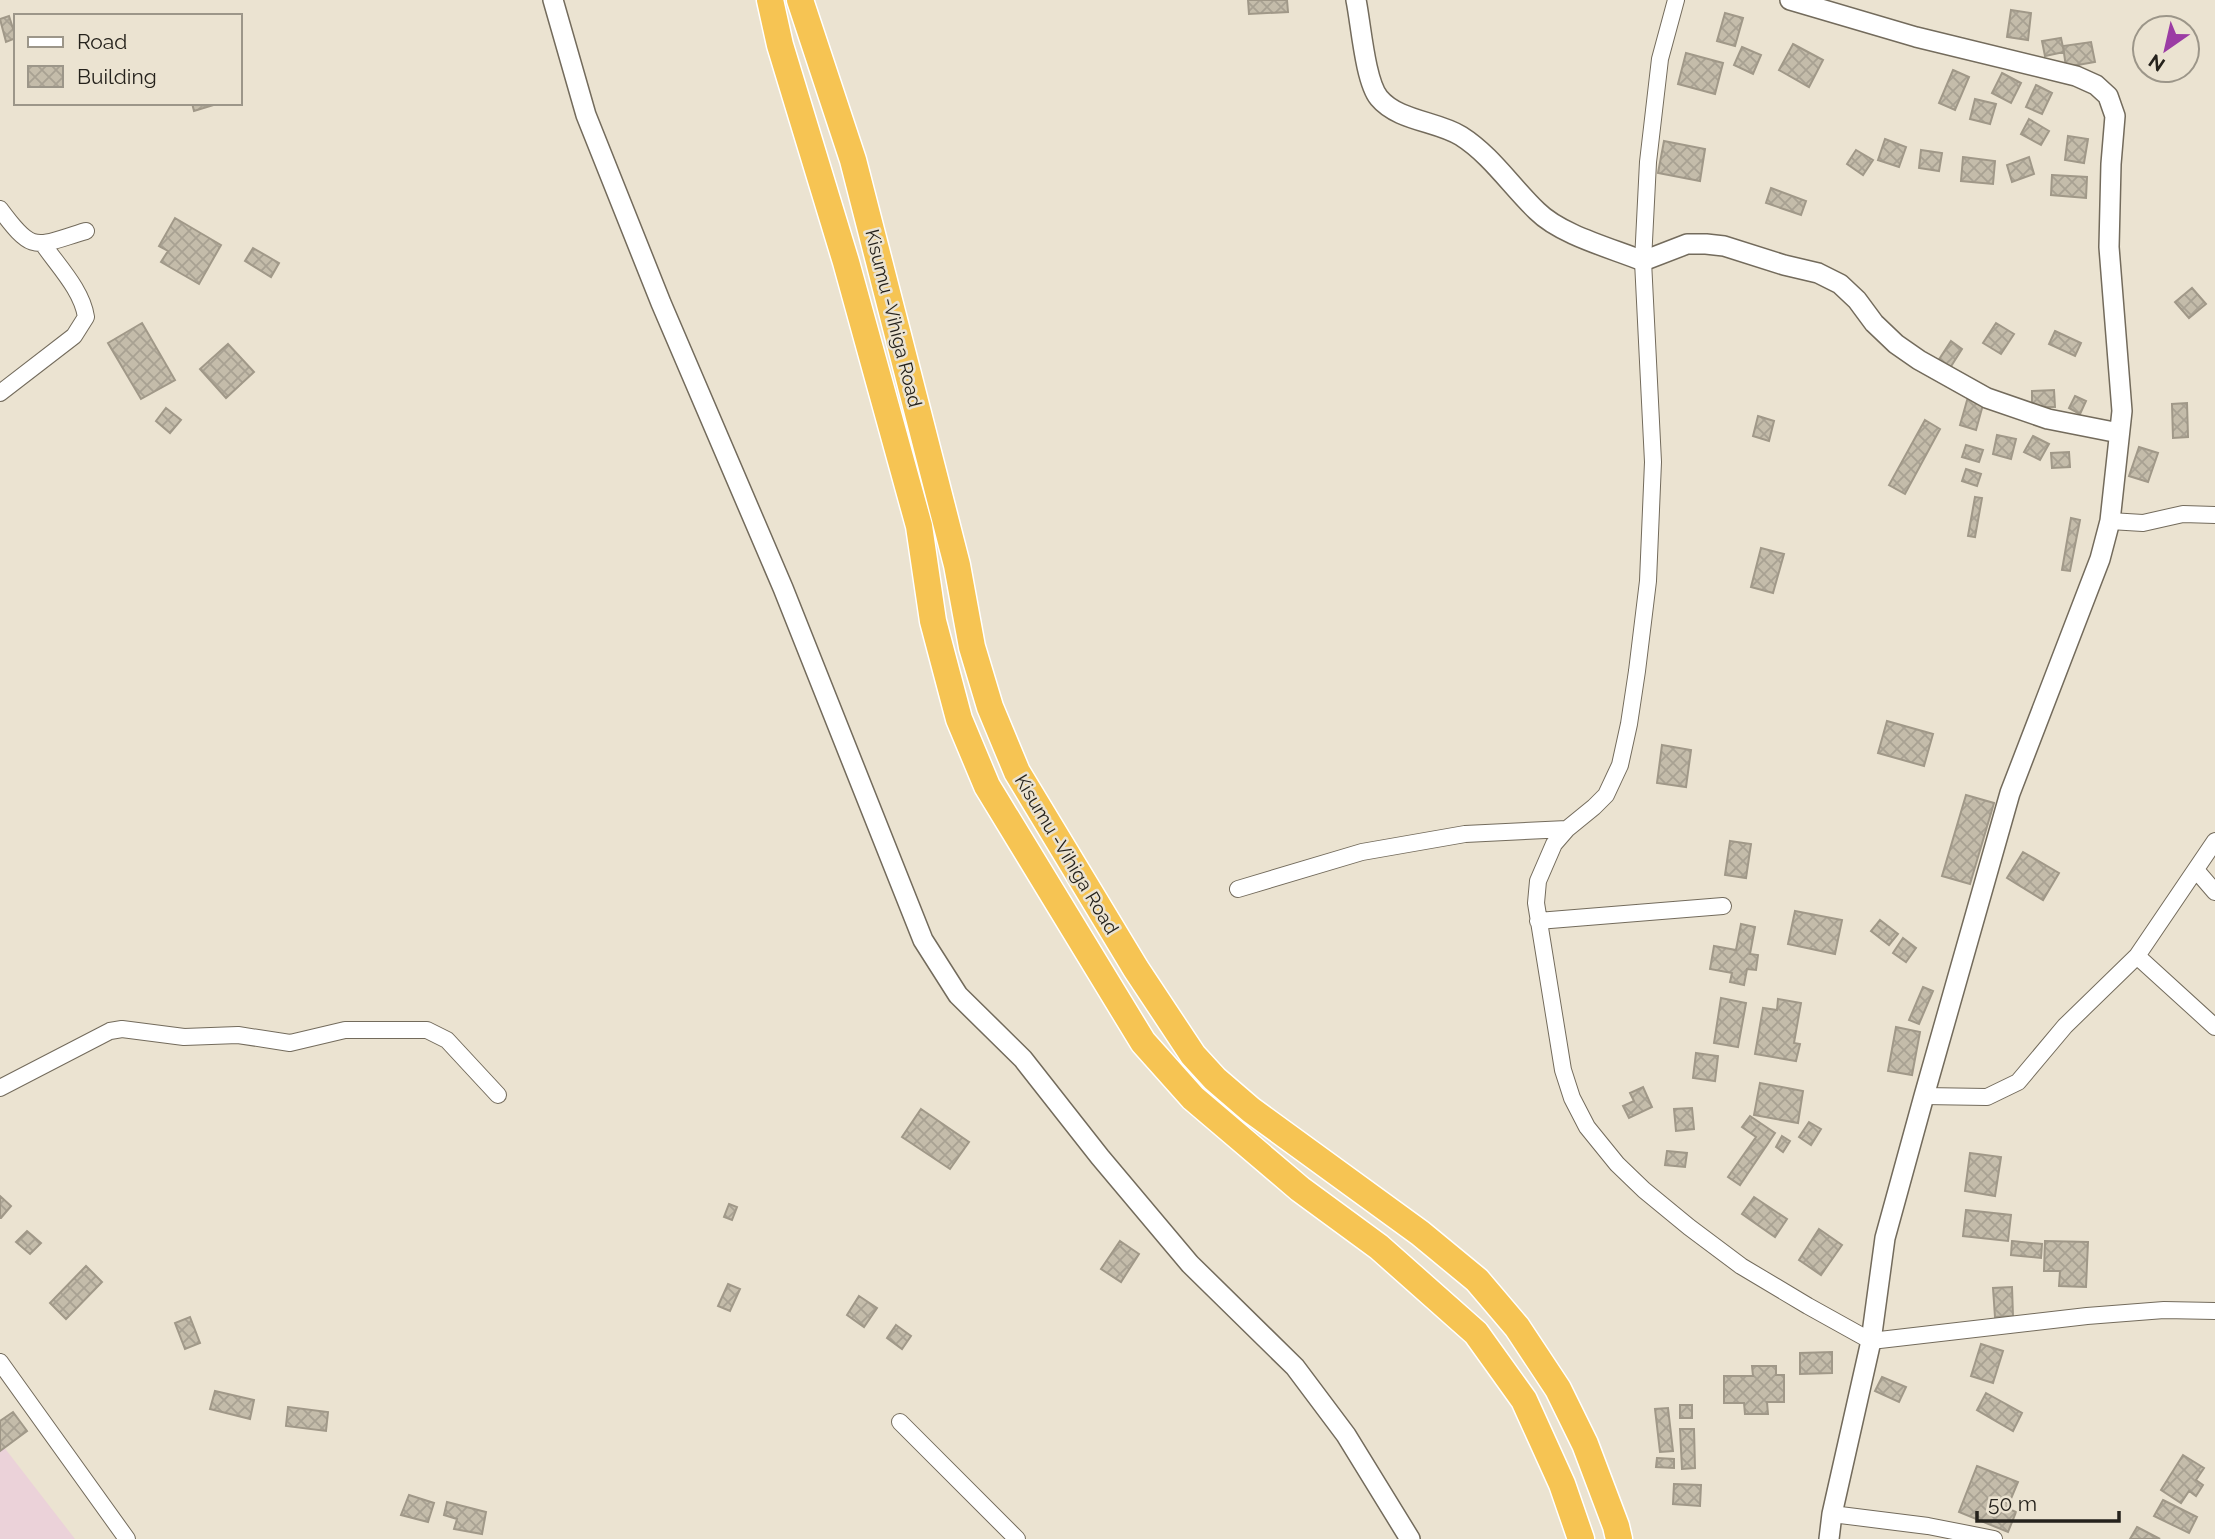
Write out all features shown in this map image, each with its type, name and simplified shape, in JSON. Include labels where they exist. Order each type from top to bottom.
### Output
[{"type":"highway","name":"Kisumu -Vihiga Road","points":[[770,0],[780,45],[846,262],[919,526],[933,621],[958,719],[987,786],[1143,1042],[1193,1098],[1300,1189],[1379,1247],[1476,1333],[1524,1401],[1562,1484],[1581,1539]]},
{"type":"highway","name":"Kisumu -Vihiga Road","points":[[800,0],[853,160],[957,565],[972,647],[990,707],[1017,772],[1136,969],[1193,1055],[1215,1079],[1251,1110],[1420,1233],[1477,1280],[1517,1327],[1558,1389],[1585,1444],[1619,1539]]},
{"type":"street","points":[[553,0],[586,115],[661,303],[793,613],[923,940],[958,995],[1023,1059],[1100,1157],[1190,1264],[1295,1367],[1346,1436],[1410,1539]]},
{"type":"street","points":[[1356,0],[1371,86],[1380,100],[1408,115],[1457,133],[1477,146],[1538,213],[1567,231],[1643,261],[1687,244],[1706,244],[1724,246],[1818,273],[1848,292],[1896,344],[1987,398],[2048,419],[2119,433]]},
{"type":"street","points":[[1676,0],[1660,60],[1648,162],[1643,261],[1653,462],[1648,581],[1629,724],[1620,765],[1613,780],[1600,801],[1554,844],[1538,881],[1538,921],[1563,1070],[1572,1098],[1587,1127],[1617,1164],[1689,1227],[1741,1266],[1871,1341],[2087,1316],[2164,1310],[2215,1311]]},
{"type":"street","points":[[1790,0],[1916,37],[2076,76],[2096,85],[2108,96],[2115,116],[2109,247],[2122,411],[2110,522],[2100,559],[2011,793],[1924,1096],[1885,1238],[1871,1341],[1832,1514],[1829,1539]]},
{"type":"street","points":[[0,209],[26,240],[33,243],[43,244],[86,232]]},
{"type":"street","points":[[0,393],[74,336],[86,317],[76,291],[43,244]]},
{"type":"street","points":[[2110,522],[2143,523],[2183,514],[2215,515]]},
{"type":"street","points":[[1238,889],[1362,852],[1465,834],[1567,829]]},
{"type":"street","points":[[1924,1096],[1987,1097],[2018,1082],[2065,1026],[2137,956],[2215,841]]},
{"type":"street","points":[[2196,870],[2215,892]]},
{"type":"street","points":[[1538,921],[1723,906]]},
{"type":"street","points":[[2137,956],[2215,1027]]},
{"type":"street","points":[[0,1088],[97,1037],[122,1029],[184,1037],[238,1035],[290,1043],[345,1030],[410,1029],[427,1030],[447,1040],[498,1095]]},
{"type":"street","points":[[0,1362],[127,1539]]},
{"type":"street","points":[[900,1422],[1017,1539]]},
{"type":"street","points":[[1832,1514],[1928,1526],[1994,1539]]},
{"type":"shaded area","points":[[0,1442],[75,1539],[0,1539]]},
{"type":"building","points":[[1248,0],[1287,0],[1288,12],[1249,14]]},
{"type":"building","points":[[2011,10],[2031,13],[2028,40],[2007,37]]},
{"type":"building","points":[[1725,13],[1743,18],[1735,46],[1717,41]]},
{"type":"building","points":[[9,16],[14,39],[6,42],[0,19]]},
{"type":"building","points":[[2061,38],[2064,52],[2045,56],[2042,41]]},
{"type":"building","points":[[2091,42],[2095,62],[2066,67],[2063,46]]},
{"type":"building","points":[[1793,44],[1823,60],[1809,87],[1779,70]]},
{"type":"building","points":[[1742,47],[1761,55],[1753,74],[1734,65]]},
{"type":"building","points":[[1686,53],[1723,63],[1715,94],[1678,84]]},
{"type":"building","points":[[1953,70],[1969,77],[1955,110],[1939,103]]},
{"type":"building","points":[[2002,73],[2021,83],[2011,103],[1992,93]]},
{"type":"building","points":[[2036,85],[2052,93],[2042,114],[2026,107]]},
{"type":"building","points":[[1975,99],[1996,104],[1990,124],[1970,119]]},
{"type":"building","points":[[192,105],[214,105],[194,111]]},
{"type":"building","points":[[2029,119],[2049,131],[2041,145],[2021,134]]},
{"type":"building","points":[[2068,136],[2088,139],[2084,163],[2065,160]]},
{"type":"building","points":[[1885,139],[1906,147],[1899,167],[1878,160]]},
{"type":"building","points":[[1664,141],[1705,149],[1700,181],[1658,173]]},
{"type":"building","points":[[1856,150],[1873,160],[1863,175],[1847,164]]},
{"type":"building","points":[[1921,150],[1942,153],[1939,171],[1919,168]]},
{"type":"building","points":[[1963,157],[1995,161],[1993,184],[1961,181]]},
{"type":"building","points":[[2029,157],[2034,174],[2012,182],[2007,165]]},
{"type":"building","points":[[2052,175],[2087,177],[2086,198],[2051,195]]},
{"type":"building","points":[[1771,188],[1806,201],[1801,215],[1766,203]]},
{"type":"building","points":[[175,218],[221,245],[199,284],[161,262],[168,251],[159,246]]},
{"type":"building","points":[[253,248],[279,263],[271,277],[245,261]]},
{"type":"building","points":[[2192,288],[2206,304],[2189,318],[2175,302]]},
{"type":"building","points":[[142,323],[175,380],[141,399],[108,343]]},
{"type":"building","points":[[1996,323],[2014,334],[2001,354],[1983,343]]},
{"type":"building","points":[[2055,331],[2081,343],[2075,356],[2049,344]]},
{"type":"building","points":[[1951,341],[1962,349],[1950,368],[1938,361]]},
{"type":"building","points":[[228,344],[254,372],[226,398],[200,369]]},
{"type":"building","points":[[2054,390],[2055,407],[2032,407],[2032,391]]},
{"type":"building","points":[[2075,396],[2086,401],[2080,414],[2069,408]]},
{"type":"building","points":[[1968,397],[1984,401],[1976,430],[1960,425]]},
{"type":"building","points":[[2187,403],[2188,437],[2173,438],[2172,404]]},
{"type":"building","points":[[166,408],[181,420],[170,433],[156,421]]},
{"type":"building","points":[[1758,416],[1774,421],[1769,441],[1753,436]]},
{"type":"building","points":[[1925,420],[1940,429],[1905,494],[1889,485]]},
{"type":"building","points":[[1997,435],[2016,439],[2011,459],[1993,454]]},
{"type":"building","points":[[2033,436],[2049,444],[2040,460],[2024,452]]},
{"type":"building","points":[[1966,445],[1983,450],[1979,462],[1962,457]]},
{"type":"building","points":[[2139,447],[2158,453],[2148,482],[2129,476]]},
{"type":"building","points":[[2069,452],[2070,467],[2052,468],[2051,453]]},
{"type":"building","points":[[1966,469],[1981,474],[1977,486],[1962,481]]},
{"type":"building","points":[[1975,497],[1982,498],[1975,537],[1968,536]]},
{"type":"building","points":[[2071,518],[2080,520],[2070,571],[2062,570]]},
{"type":"building","points":[[1761,548],[1784,554],[1773,593],[1751,587]]},
{"type":"building","points":[[1887,721],[1933,734],[1924,766],[1878,753]]},
{"type":"building","points":[[1662,745],[1691,750],[1686,787],[1657,783]]},
{"type":"building","points":[[1966,795],[1994,803],[1970,884],[1942,876]]},
{"type":"building","points":[[1730,841],[1751,844],[1746,878],[1725,875]]},
{"type":"building","points":[[2023,852],[2059,873],[2043,900],[2007,878]]},
{"type":"building","points":[[1795,911],[1842,920],[1835,954],[1788,944]]},
{"type":"building","points":[[1880,920],[1898,934],[1889,945],[1871,931]]},
{"type":"building","points":[[1741,924],[1755,927],[1750,954],[1758,955],[1756,970],[1747,969],[1744,985],[1730,982],[1732,973],[1710,969],[1714,946],[1736,950]]},
{"type":"building","points":[[1903,938],[1916,948],[1906,962],[1893,953]]},
{"type":"building","points":[[1923,987],[1933,991],[1919,1024],[1909,1020]]},
{"type":"building","points":[[1721,998],[1746,1003],[1738,1047],[1714,1043]]},
{"type":"building","points":[[1778,999],[1801,1003],[1794,1043],[1800,1044],[1796,1061],[1755,1054],[1763,1008],[1777,1010]]},
{"type":"building","points":[[1896,1027],[1920,1032],[1912,1075],[1888,1071]]},
{"type":"building","points":[[1696,1053],[1718,1056],[1715,1081],[1693,1078]]},
{"type":"building","points":[[1760,1083],[1803,1091],[1798,1123],[1754,1115]]},
{"type":"building","points":[[1643,1087],[1652,1107],[1629,1118],[1623,1106],[1634,1101],[1630,1093]]},
{"type":"building","points":[[1692,1108],[1694,1129],[1676,1131],[1674,1109]]},
{"type":"building","points":[[921,1109],[969,1142],[950,1169],[902,1137]]},
{"type":"building","points":[[1750,1116],[1775,1133],[1740,1185],[1728,1177],[1756,1137],[1742,1127]]},
{"type":"building","points":[[1809,1122],[1821,1129],[1811,1145],[1799,1137]]},
{"type":"building","points":[[1782,1136],[1790,1141],[1783,1152],[1776,1147]]},
{"type":"building","points":[[1667,1151],[1687,1153],[1685,1167],[1665,1165]]},
{"type":"building","points":[[1970,1153],[2001,1157],[1995,1196],[1965,1191]]},
{"type":"building","points":[[0,1196],[11,1206],[1,1218],[0,1218]]},
{"type":"building","points":[[1754,1197],[1787,1219],[1775,1237],[1742,1214]]},
{"type":"building","points":[[729,1204],[737,1207],[732,1220],[724,1217]]},
{"type":"building","points":[[1966,1210],[2011,1215],[2008,1241],[1963,1236]]},
{"type":"building","points":[[1819,1229],[1842,1245],[1821,1275],[1799,1260]]},
{"type":"building","points":[[27,1231],[41,1243],[30,1254],[16,1242]]},
{"type":"building","points":[[1120,1241],[1139,1254],[1121,1282],[1101,1269]]},
{"type":"building","points":[[2012,1241],[2042,1244],[2041,1258],[2011,1255]]},
{"type":"building","points":[[2045,1241],[2088,1242],[2086,1287],[2059,1286],[2060,1271],[2044,1271]]},
{"type":"building","points":[[86,1266],[102,1282],[66,1319],[50,1303]]},
{"type":"building","points":[[728,1284],[740,1289],[730,1311],[718,1306]]},
{"type":"building","points":[[2012,1287],[2013,1316],[1995,1317],[1993,1288]]},
{"type":"building","points":[[859,1296],[877,1308],[864,1327],[847,1315]]},
{"type":"building","points":[[190,1317],[200,1343],[185,1349],[175,1323]]},
{"type":"building","points":[[896,1325],[911,1336],[902,1349],[887,1338]]},
{"type":"building","points":[[1981,1344],[2003,1351],[1993,1383],[1971,1376]]},
{"type":"building","points":[[1832,1352],[1832,1373],[1800,1374],[1800,1353]]},
{"type":"building","points":[[1752,1366],[1776,1366],[1776,1375],[1784,1375],[1784,1402],[1767,1402],[1768,1414],[1745,1414],[1744,1403],[1724,1403],[1724,1376],[1753,1376]]},
{"type":"building","points":[[1882,1377],[1906,1387],[1899,1402],[1875,1391]]},
{"type":"building","points":[[215,1391],[254,1400],[250,1419],[210,1409]]},
{"type":"building","points":[[1986,1393],[2022,1413],[2013,1431],[1977,1410]]},
{"type":"building","points":[[1680,1405],[1692,1405],[1692,1418],[1680,1418]]},
{"type":"building","points":[[288,1407],[328,1412],[326,1431],[286,1426]]},
{"type":"building","points":[[1668,1408],[1673,1451],[1660,1452],[1655,1409]]},
{"type":"building","points":[[13,1412],[27,1431],[0,1451],[0,1421]]},
{"type":"building","points":[[1680,1429],[1694,1429],[1695,1468],[1682,1469]]},
{"type":"building","points":[[2183,1455],[2204,1468],[2196,1480],[2203,1485],[2196,1496],[2189,1491],[2181,1503],[2161,1490]]},
{"type":"building","points":[[1657,1458],[1674,1459],[1674,1468],[1656,1467]]},
{"type":"building","points":[[1977,1466],[2018,1482],[2007,1508],[2016,1512],[2008,1532],[1959,1512]]},
{"type":"building","points":[[1674,1484],[1701,1485],[1700,1506],[1673,1504]]},
{"type":"building","points":[[409,1495],[434,1503],[428,1522],[401,1515]]},
{"type":"building","points":[[2163,1500],[2197,1517],[2189,1533],[2154,1516]]},
{"type":"building","points":[[447,1502],[486,1512],[482,1534],[454,1529],[457,1519],[444,1515]]},
{"type":"building","points":[[2137,1527],[2160,1539],[2130,1539]]}]
